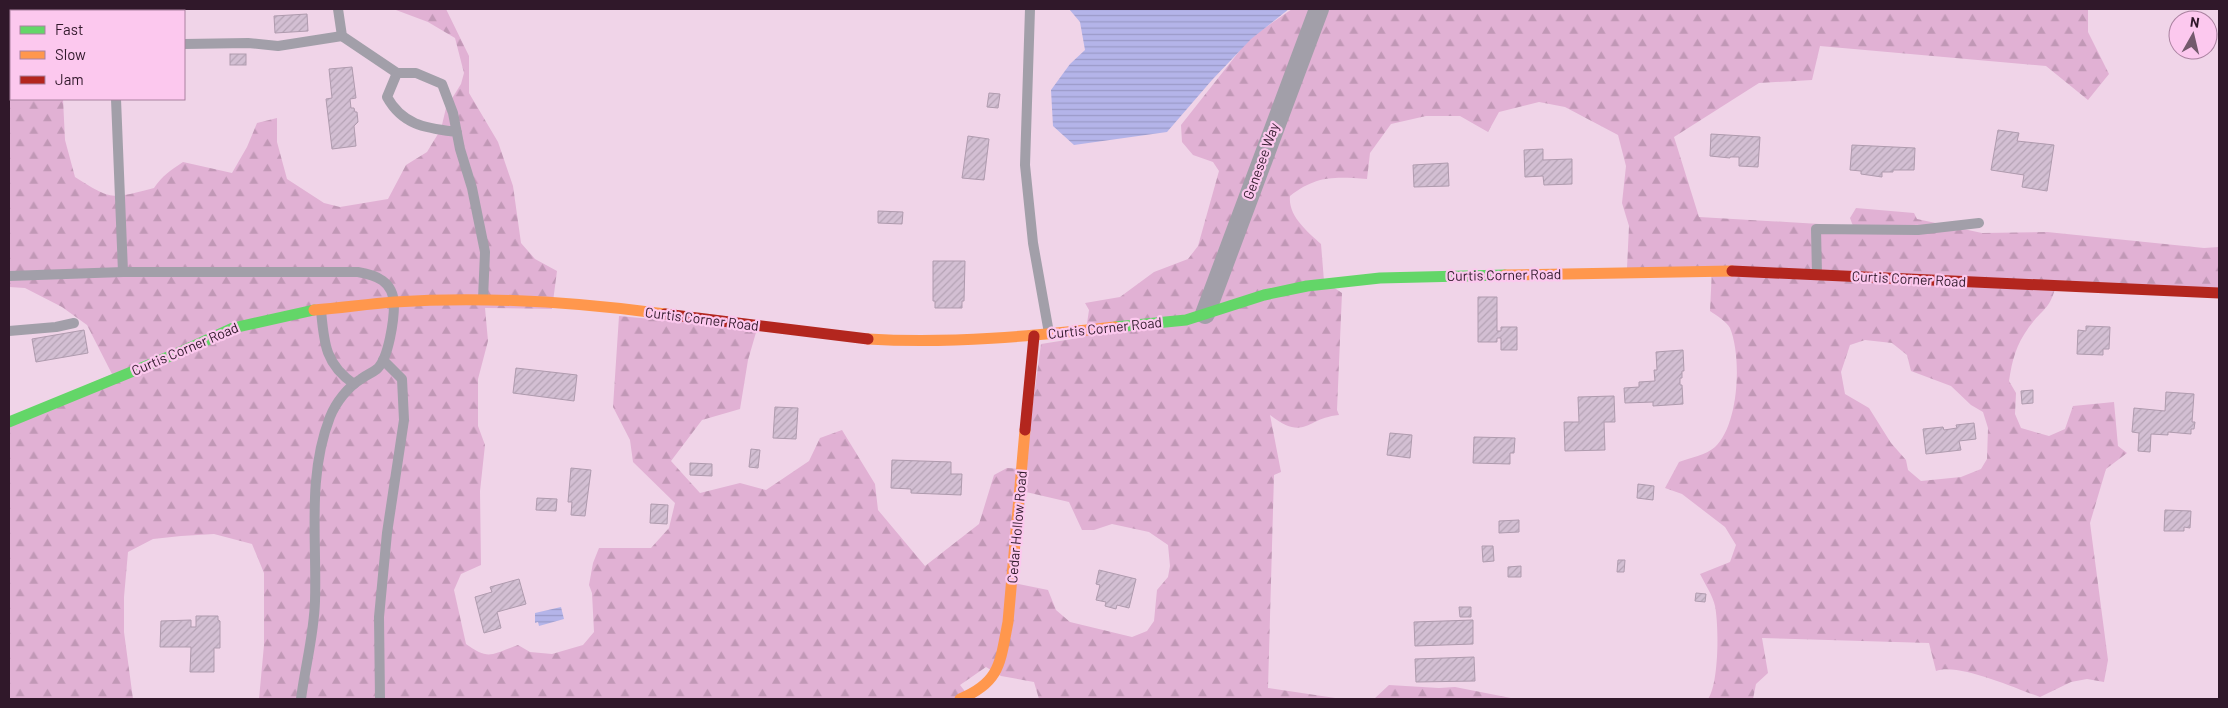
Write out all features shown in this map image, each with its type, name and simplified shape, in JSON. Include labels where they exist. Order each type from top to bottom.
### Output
[{"type":"street","name":"Genesee Way","points":[[1204,314],[1319,9]]},
{"type":"street","name":"Curtis Corner Road","points":[[9,422],[185,350],[233,328],[276,316],[321,309],[394,302],[483,300],[620,308],[889,341],[920,342],[1034,336],[1186,320],[1290,290],[1380,278],[1714,270],[2219,293]]},
{"type":"street","name":"Cedar Hollow Road","points":[[960,699],[983,688],[991,677],[999,661],[1008,622],[1034,336]]},
{"type":"lane","points":[[338,9],[342,36]]},
{"type":"lane","points":[[1030,9],[1025,165],[1033,243],[1049,334]]},
{"type":"lane","points":[[185,44],[248,42],[278,46],[342,36],[397,73],[416,73],[442,84],[453,112],[472,188],[485,252],[483,300]]},
{"type":"lane","points":[[397,73],[387,97],[394,110],[412,122],[431,128],[457,132]]},
{"type":"lane","points":[[116,100],[123,272]]},
{"type":"lane","points":[[1817,275],[1816,229],[1918,230],[1979,223]]},
{"type":"lane","points":[[9,276],[123,272],[358,272],[375,275],[385,282],[394,302],[389,343],[383,360],[379,368],[354,384],[342,396],[330,416],[321,444],[313,501],[313,623],[301,699]]},
{"type":"lane","points":[[321,309],[323,340],[330,359],[340,374],[354,384]]},
{"type":"lane","points":[[9,331],[56,327],[74,323]]},
{"type":"lane","points":[[380,699],[380,608],[386,533],[404,420],[402,379],[383,360]]},
{"type":"green space","points":[[9,9],[74,9],[10,10],[10,100],[63,100],[65,140],[75,177],[88,185],[113,196],[154,188],[164,177],[183,162],[232,173],[247,147],[257,123],[277,118],[277,142],[287,179],[324,203],[340,207],[388,199],[406,165],[427,152],[441,129],[446,108],[461,84],[464,73],[455,38],[428,22],[396,10],[446,9],[469,56],[469,93],[498,142],[513,186],[521,243],[535,259],[557,271],[552,309],[485,308],[488,341],[478,379],[478,426],[485,445],[480,491],[481,565],[461,574],[454,590],[466,644],[480,653],[486,654],[496,653],[518,645],[530,652],[552,654],[583,645],[594,632],[592,593],[589,585],[593,563],[599,548],[651,548],[669,528],[675,503],[633,462],[630,440],[613,407],[619,316],[757,329],[748,360],[740,409],[702,420],[671,461],[700,493],[740,483],[766,490],[809,461],[820,438],[842,430],[875,484],[878,510],[925,566],[979,524],[994,475],[1007,468],[1024,469],[1041,344],[1085,337],[1089,310],[1085,303],[1120,297],[1154,272],[1188,259],[1198,246],[1219,171],[1213,162],[1193,155],[1182,142],[1181,125],[1249,39],[1292,9],[2088,9],[2088,32],[2109,74],[2088,100],[2046,66],[1820,46],[1812,80],[1759,83],[1674,137],[1699,217],[1853,226],[1850,218],[1856,208],[1914,213],[1917,219],[1982,233],[2047,232],[2204,248],[2219,247],[2219,292],[2056,285],[2049,304],[2029,327],[2018,346],[2013,359],[2009,381],[2016,393],[2015,414],[2021,428],[2049,436],[2065,429],[2073,406],[2114,402],[2118,446],[2127,453],[2106,469],[2090,523],[2108,660],[2104,682],[2087,679],[2071,682],[2040,697],[1972,673],[1946,669],[1936,671],[1929,643],[1762,638],[1768,673],[1756,684],[1753,699],[1708,699],[1712,691],[1716,668],[1717,627],[1714,602],[1700,574],[1730,562],[1736,545],[1725,527],[1682,494],[1665,488],[1679,462],[1711,450],[1723,437],[1729,423],[1736,390],[1737,373],[1734,341],[1729,326],[1710,311],[1712,269],[1627,268],[1629,226],[1622,203],[1626,166],[1618,135],[1565,107],[1539,102],[1499,112],[1488,132],[1460,116],[1426,116],[1391,124],[1370,153],[1367,179],[1327,179],[1309,184],[1290,196],[1290,203],[1295,217],[1321,244],[1324,281],[1342,293],[1337,410],[1339,415],[1299,428],[1282,423],[1270,415],[1281,472],[1274,475],[1268,688],[1342,699],[1039,699],[1034,682],[1001,676],[986,667],[960,685],[971,699],[259,699],[264,645],[264,573],[252,544],[214,534],[153,539],[128,552],[124,597],[124,632],[133,699],[9,699],[9,419],[112,374],[87,325],[62,307],[25,288],[9,287]],"holes":[[[1865,340],[1892,343],[1907,355],[1911,371],[1951,386],[1971,405],[1983,412],[1988,428],[1987,459],[1981,469],[1961,477],[1921,481],[1908,470],[1906,460],[1891,443],[1869,408],[1845,394],[1841,372],[1850,345]],[[1026,492],[1069,502],[1082,530],[1094,530],[1112,524],[1149,532],[1168,545],[1170,566],[1168,577],[1157,590],[1154,621],[1147,631],[1132,637],[1070,622],[1056,610],[1048,590],[1014,583]]]},
{"type":"green space","points":[[1389,685],[1455,687],[1516,699],[1374,699]]},
{"type":"water","points":[[1069,9],[1289,9],[1251,39],[1167,132],[1074,145],[1053,126],[1051,90],[1070,64],[1085,50],[1080,22]]},
{"type":"water","points":[[561,607],[564,619],[539,626],[538,622],[535,623],[535,613]]},
{"type":"building","points":[[307,14],[308,31],[275,33],[274,16]]},
{"type":"building","points":[[230,54],[246,54],[246,65],[230,65]]},
{"type":"building","points":[[352,67],[356,98],[350,99],[351,108],[354,108],[355,112],[357,112],[358,122],[354,126],[356,146],[332,149],[326,99],[332,98],[329,69]]},
{"type":"building","points":[[989,93],[1000,94],[998,108],[987,107]]},
{"type":"building","points":[[1998,130],[2019,133],[2017,141],[2054,145],[2047,191],[2022,187],[2024,175],[1991,170]]},
{"type":"building","points":[[1711,134],[1760,137],[1758,167],[1739,166],[1739,157],[1710,156]]},
{"type":"building","points":[[968,136],[989,139],[984,180],[962,178]]},
{"type":"building","points":[[1852,145],[1915,148],[1914,170],[1882,172],[1882,177],[1861,174],[1861,171],[1850,170]]},
{"type":"building","points":[[1543,149],[1543,160],[1572,159],[1572,184],[1544,185],[1543,176],[1525,177],[1524,150]]},
{"type":"building","points":[[1448,163],[1449,186],[1414,187],[1413,165]]},
{"type":"building","points":[[878,211],[903,212],[902,224],[878,223]]},
{"type":"building","points":[[933,261],[965,261],[964,301],[962,301],[962,308],[935,308],[935,301],[933,301]]},
{"type":"building","points":[[1478,297],[1497,297],[1497,331],[1501,331],[1501,327],[1517,327],[1517,350],[1501,350],[1501,338],[1497,338],[1497,342],[1478,342]]},
{"type":"building","points":[[2086,326],[2110,327],[2109,349],[2103,349],[2103,355],[2077,354],[2078,330],[2086,331]]},
{"type":"building","points":[[84,330],[88,353],[36,362],[32,339]]},
{"type":"building","points":[[1683,350],[1684,371],[1682,371],[1682,378],[1680,378],[1680,385],[1682,385],[1683,404],[1653,406],[1653,402],[1625,403],[1624,388],[1639,387],[1639,382],[1655,381],[1654,370],[1657,370],[1656,352]]},
{"type":"building","points":[[516,368],[577,375],[574,401],[513,393]]},
{"type":"building","points":[[2033,390],[2033,403],[2022,404],[2021,391]]},
{"type":"building","points":[[2166,392],[2194,394],[2192,422],[2195,422],[2194,429],[2191,429],[2191,434],[2168,432],[2168,435],[2151,434],[2150,452],[2138,451],[2139,433],[2132,432],[2134,408],[2165,411]]},
{"type":"building","points":[[1614,396],[1615,422],[1604,422],[1605,450],[1565,451],[1564,422],[1579,422],[1578,397]]},
{"type":"building","points":[[775,407],[798,408],[796,439],[773,438]]},
{"type":"building","points":[[1974,423],[1976,439],[1959,441],[1961,450],[1926,454],[1923,429],[1943,427],[1944,430],[1957,428],[1956,425]]},
{"type":"building","points":[[1390,433],[1412,435],[1410,458],[1387,455]]},
{"type":"building","points":[[1474,437],[1515,438],[1514,453],[1510,453],[1510,464],[1473,463]]},
{"type":"building","points":[[751,449],[760,450],[758,468],[749,467]]},
{"type":"building","points":[[892,460],[951,462],[951,474],[962,474],[961,495],[911,493],[911,489],[891,488]]},
{"type":"building","points":[[690,463],[712,464],[712,476],[690,475]]},
{"type":"building","points":[[571,468],[591,470],[585,516],[571,515],[572,502],[568,502]]},
{"type":"building","points":[[1638,484],[1654,486],[1653,500],[1637,498]]},
{"type":"building","points":[[537,498],[557,499],[556,511],[536,510]]},
{"type":"building","points":[[651,504],[668,505],[667,524],[650,523]]},
{"type":"building","points":[[2165,510],[2191,511],[2190,528],[2184,527],[2184,531],[2164,531]]},
{"type":"building","points":[[1519,520],[1519,532],[1499,533],[1499,521]]},
{"type":"building","points":[[1482,546],[1493,546],[1494,561],[1483,562]]},
{"type":"building","points":[[1618,560],[1625,560],[1624,572],[1617,572]]},
{"type":"building","points":[[1521,566],[1521,577],[1508,577],[1508,567]]},
{"type":"building","points":[[1099,570],[1136,579],[1129,608],[1117,605],[1116,609],[1105,606],[1106,602],[1096,600],[1100,585],[1096,584]]},
{"type":"building","points":[[519,579],[526,604],[497,612],[501,628],[484,633],[475,597],[492,592],[490,587]]},
{"type":"building","points":[[1696,593],[1706,594],[1705,602],[1695,601]]},
{"type":"building","points":[[1459,607],[1471,607],[1471,617],[1460,617]]},
{"type":"building","points":[[196,616],[218,616],[220,621],[220,648],[214,648],[214,672],[190,672],[191,647],[160,647],[161,621],[191,620],[191,627],[196,627]]},
{"type":"building","points":[[1473,620],[1473,644],[1415,646],[1414,622]]},
{"type":"building","points":[[1474,657],[1475,681],[1416,682],[1415,659]]},
{"type":"traffic: fast","points":[[1115,327],[1186,320],[1264,295],[1307,286],[1380,278],[1505,275]]},
{"type":"traffic: fast","points":[[9,422],[185,350],[233,328],[314,310]]},
{"type":"traffic: slow","points":[[1505,275],[1732,271]]},
{"type":"traffic: slow","points":[[314,310],[428,300],[496,300],[564,303],[665,314]]},
{"type":"traffic: slow","points":[[868,339],[961,340],[1115,327]]},
{"type":"traffic: slow","points":[[960,699],[974,692],[991,678],[1003,649],[1008,622],[1025,430]]},
{"type":"traffic: jam","points":[[1732,271],[2219,293]]},
{"type":"traffic: jam","points":[[665,314],[868,339]]},
{"type":"traffic: jam","points":[[1025,430],[1034,336]]}]
